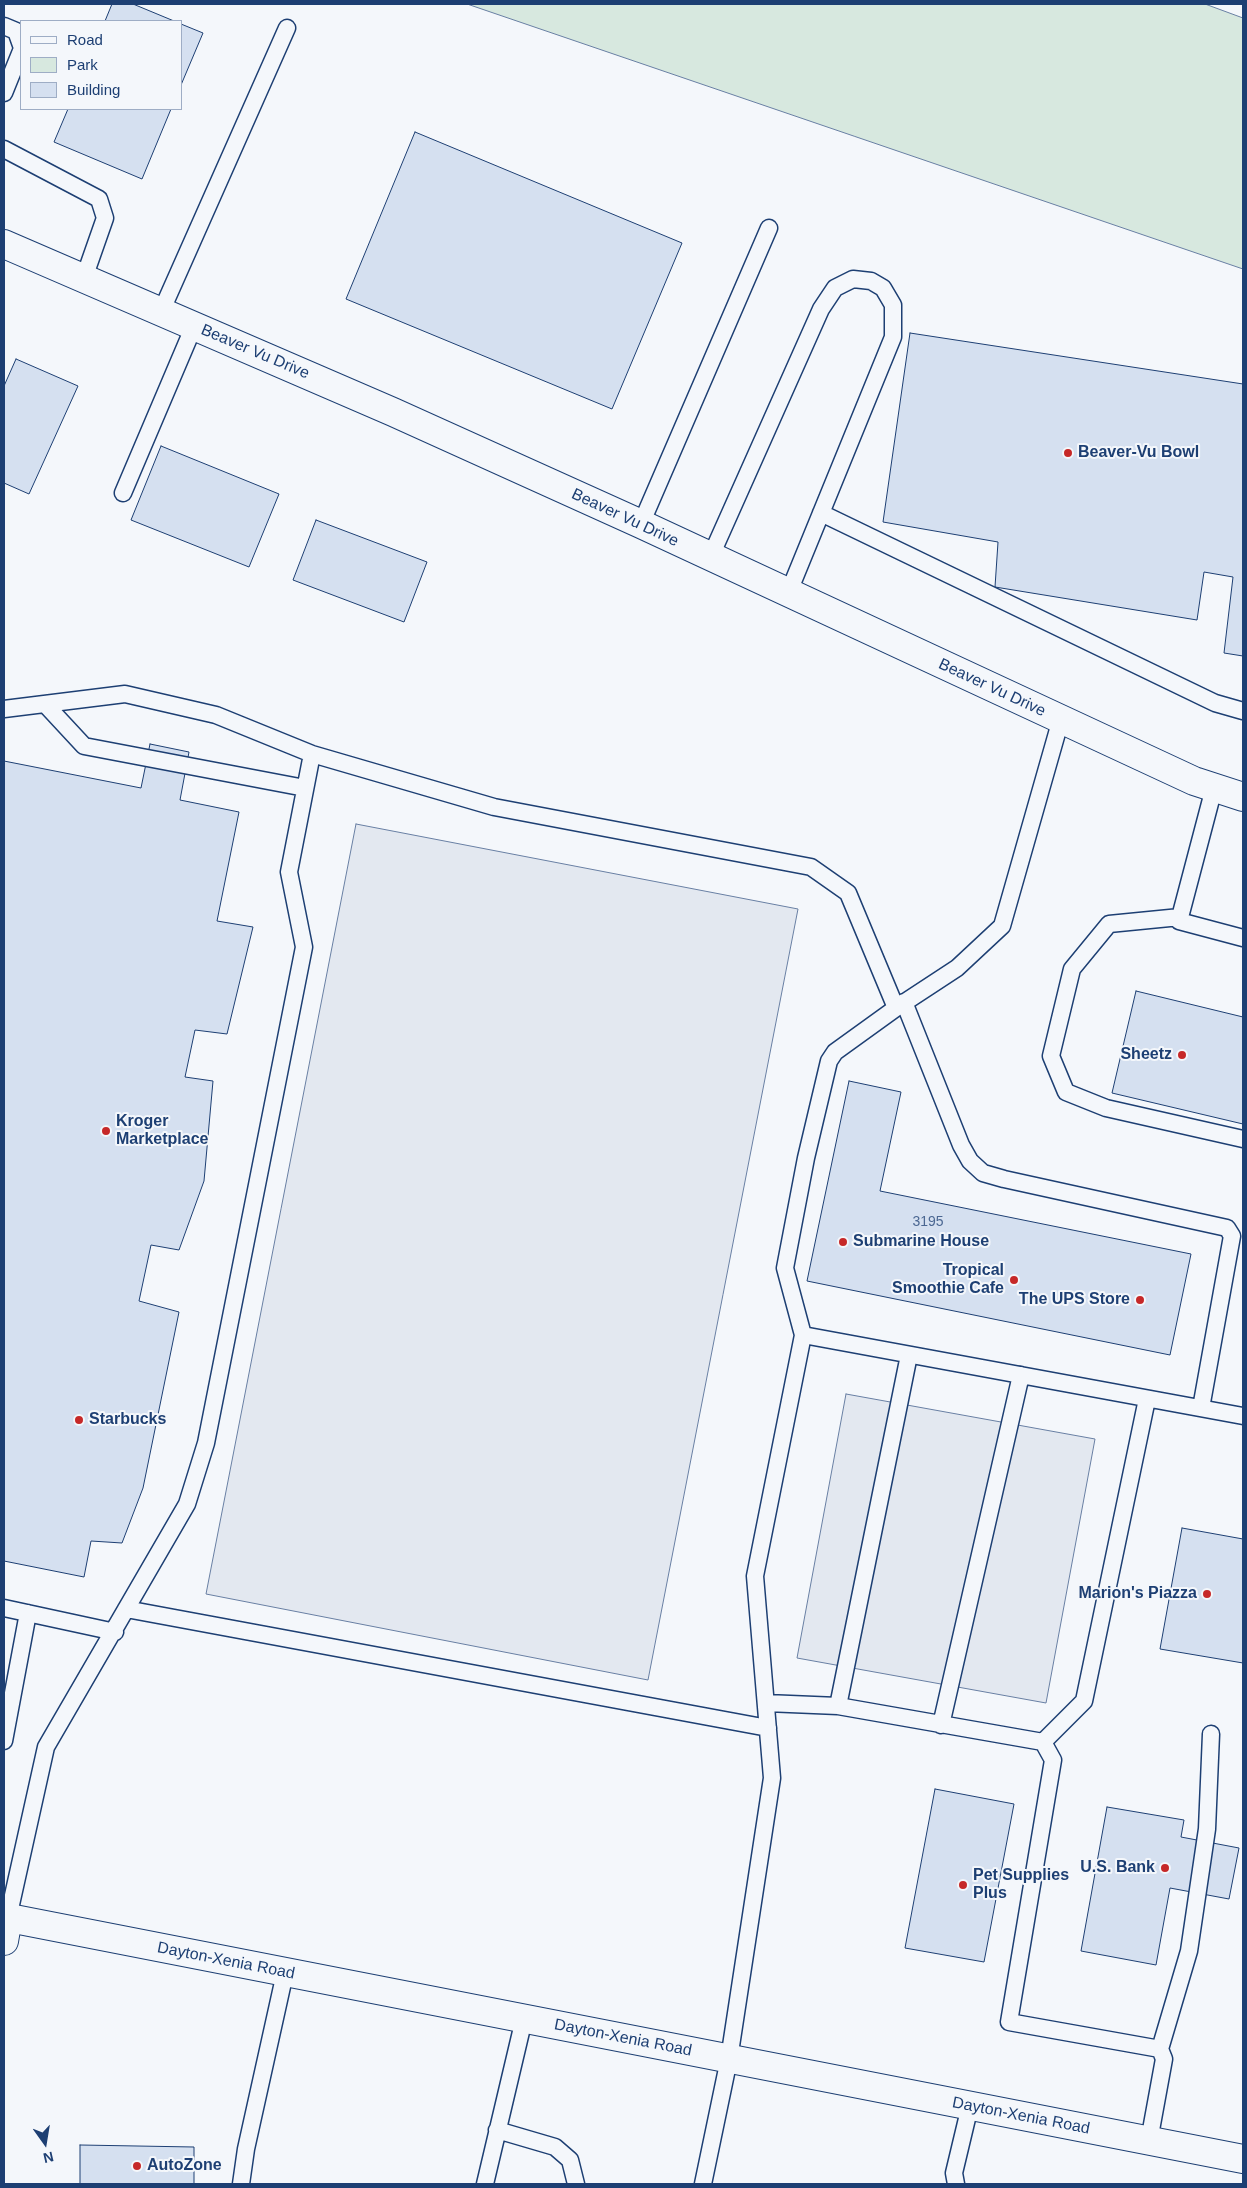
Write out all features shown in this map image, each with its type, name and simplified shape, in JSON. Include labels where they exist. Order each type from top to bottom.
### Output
[{"type":"street","name":"Beaver Vu Drive","points":[[4,244],[393,412],[1061,719],[1214,788],[1243,796]]},
{"type":"street","name":"Dayton-Xenia Road","points":[[5,1925],[285,1973],[1243,2159]]},
{"type":"lane","points":[[4,26],[16,31],[20,42]]},
{"type":"lane","points":[[161,312],[287,28]]},
{"type":"lane","points":[[4,93],[20,53]]},
{"type":"lane","points":[[4,149],[99,199],[105,218],[84,278]]},
{"type":"lane","points":[[640,524],[769,228]]},
{"type":"lane","points":[[710,558],[821,309],[835,288],[853,279],[871,281],[883,288],[893,305],[893,337],[788,594]]},
{"type":"lane","points":[[123,493],[194,326]]},
{"type":"lane","points":[[821,513],[1215,703],[1243,711]]},
{"type":"lane","points":[[4,709],[125,694],[216,714],[312,754],[494,807],[811,867],[848,893],[900,1005],[961,1145],[970,1161],[983,1173],[1004,1180],[1227,1228],[1232,1236],[1201,1408]]},
{"type":"lane","points":[[45,704],[84,746],[306,788]]},
{"type":"lane","points":[[703,2184],[729,2059],[772,1778],[755,1576],[802,1335],[785,1268],[806,1158],[829,1061],[835,1052],[900,1005],[957,968],[1002,926],[1061,719]]},
{"type":"lane","points":[[5,1925],[46,1747],[187,1504],[206,1443],[304,947],[289,872],[312,754]]},
{"type":"lane","points":[[1214,788],[1179,921],[1243,938]]},
{"type":"lane","points":[[1180,917],[1109,924],[1072,970],[1051,1056],[1066,1092],[1106,1108],[1243,1139]]},
{"type":"lane","points":[[802,1335],[1243,1416]]},
{"type":"lane","points":[[838,1706],[910,1355]]},
{"type":"lane","points":[[941,1725],[1021,1375]]},
{"type":"lane","points":[[1043,1742],[1084,1701],[1147,1398]]},
{"type":"lane","points":[[4,1608],[114,1632]]},
{"type":"lane","points":[[126,1609],[768,1728]]},
{"type":"lane","points":[[4,1741],[28,1613]]},
{"type":"lane","points":[[766,1704],[838,1706],[1043,1742]]},
{"type":"lane","points":[[1149,2141],[1164,2058],[1160,2049],[1189,1951],[1207,1829],[1211,1734]]},
{"type":"lane","points":[[1043,1742],[1053,1760],[1009,2022],[1160,2049]]},
{"type":"lane","points":[[241,2184],[246,2149],[285,1973]]},
{"type":"lane","points":[[485,2184],[524,2019]]},
{"type":"lane","points":[[956,2184],[954,2172],[970,2106]]},
{"type":"lane","points":[[497,2130],[555,2148],[570,2160],[576,2184]]},
{"type":"green space","points":[[467,4],[1205,4],[1243,18],[1243,269]]},
{"type":"shaded area","points":[[356,824],[798,909],[648,1680],[206,1594]]},
{"type":"shaded area","points":[[846,1394],[1095,1439],[1046,1703],[797,1658]]},
{"type":"building","points":[[112,4],[133,4],[172,20],[105,20]]},
{"type":"building","points":[[182,24],[203,33],[182,83]]},
{"type":"building","points":[[68,110],[171,110],[142,179],[54,142]]},
{"type":"building","points":[[415,132],[682,243],[612,409],[346,299]]},
{"type":"building","name":"Beaver-Vu Bowl","points":[[910,333],[1243,384],[1243,656],[1224,653],[1233,577],[1204,572],[1197,620],[995,587],[998,542],[883,522]]},
{"type":"building","points":[[16,359],[78,386],[29,494],[4,483],[4,386]]},
{"type":"building","points":[[161,446],[279,494],[249,567],[131,520]]},
{"type":"building","points":[[316,520],[427,562],[404,622],[293,580]]},
{"type":"building","name":"Kroger Marketplace","points":[[150,744],[189,752],[180,800],[239,812],[217,921],[253,927],[227,1034],[195,1030],[185,1077],[213,1081],[204,1181],[179,1250],[151,1245],[139,1301],[179,1312],[143,1488],[122,1543],[91,1541],[84,1577],[4,1561],[4,761],[141,788]]},
{"type":"building","name":"Sheetz","points":[[1136,991],[1243,1017],[1243,1124],[1112,1093]]},
{"type":"building","points":[[849,1081],[901,1092],[880,1191],[1191,1254],[1170,1355],[807,1281]]},
{"type":"building","name":"Marion's Piazza","points":[[1182,1528],[1243,1539],[1243,1663],[1160,1649]]},
{"type":"building","points":[[935,1789],[1014,1804],[984,1962],[905,1948]]},
{"type":"building","name":"U.S. Bank","points":[[1107,1807],[1184,1820],[1181,1837],[1239,1848],[1229,1899],[1170,1888],[1156,1965],[1081,1951]]},
{"type":"building","name":"AutoZone","points":[[80,2145],[194,2147],[194,2184],[80,2184]]},
{"type":"place","name":"Beaver-Vu Bowl","points":[[1068,453]]},
{"type":"place","name":"Sheetz","points":[[1182,1055]]},
{"type":"place","name":"Kroger Marketplace","points":[[106,1131]]},
{"type":"place","name":"Submarine House","points":[[843,1242]]},
{"type":"place","name":"Tropical Smoothie Cafe","points":[[1014,1280]]},
{"type":"place","name":"The UPS Store","points":[[1140,1300]]},
{"type":"place","name":"Starbucks","points":[[79,1420]]},
{"type":"place","name":"Marion's Piazza","points":[[1207,1594]]},
{"type":"place","name":"U.S. Bank","points":[[1165,1868]]},
{"type":"place","name":"Pet Supplies Plus","points":[[963,1885]]},
{"type":"place","name":"AutoZone","points":[[137,2166]]}]
